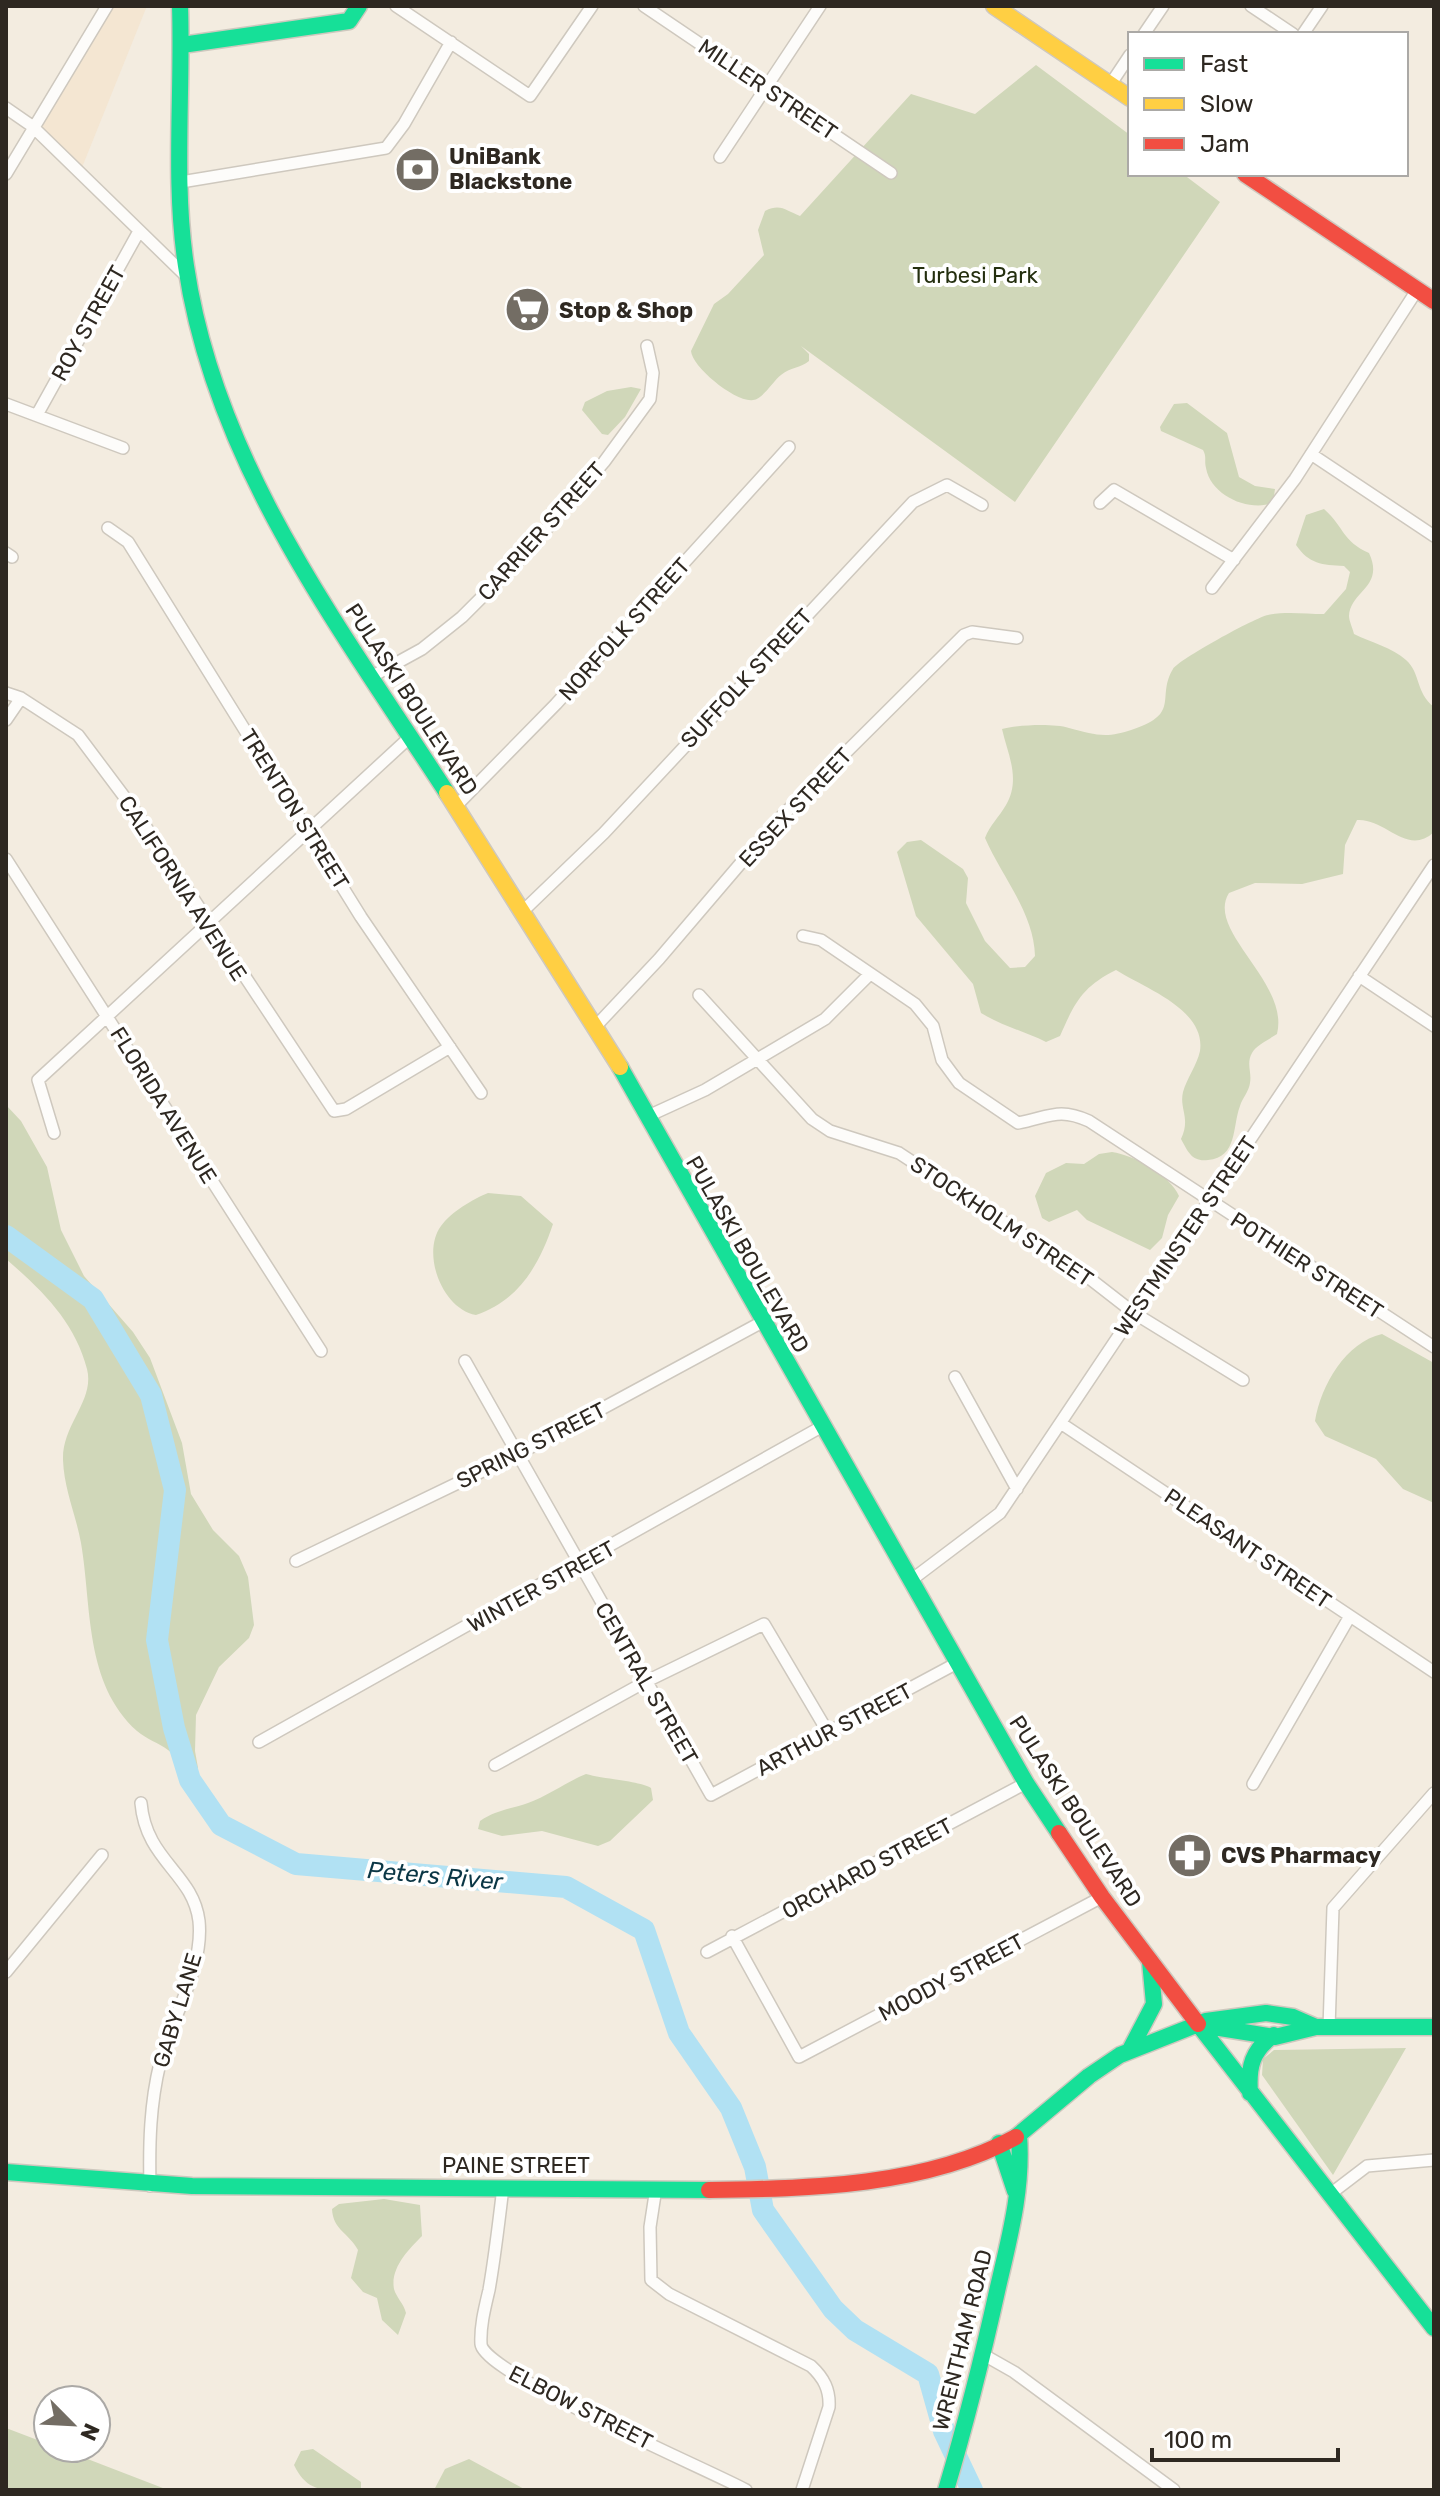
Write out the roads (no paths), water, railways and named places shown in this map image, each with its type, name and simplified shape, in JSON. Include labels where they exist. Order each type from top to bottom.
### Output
[{"type":"main road","name":"PULASKI BOULEVARD","points":[[180,6],[181,182],[186,276],[213,376],[258,489],[292,553],[596,1026],[821,1427],[1026,1783],[1102,1897],[1329,2195],[1432,2321]]},
{"type":"main road","points":[[182,45],[349,21],[359,6]]},
{"type":"main road","points":[[994,6],[1128,97]]},
{"type":"main road","points":[[1248,176],[1434,301]]},
{"type":"main road","points":[[1131,2048],[1154,2004],[1149,1958]]},
{"type":"main road","name":"PAINE STREET","points":[[6,2172],[71,2182],[150,2186],[769,2187],[926,2168],[999,2143],[1019,2135],[1089,2075],[1131,2048],[1198,2024],[1234,2014],[1303,2018],[1323,2027]]},
{"type":"main road","points":[[1198,2024],[1234,2034],[1274,2035],[1302,2035],[1323,2027],[1434,2027]]},
{"type":"main road","points":[[1250,2093],[1250,2059],[1258,2046],[1274,2035]]},
{"type":"main road","name":"WRENTHAM ROAD","points":[[946,2490],[984,2355],[1017,2201],[1023,2164],[1019,2135]]},
{"type":"main road","name":"WRENTHAM ROAD","points":[[999,2143],[1017,2201]]},
{"type":"street","points":[[6,174],[32,126],[107,6]]},
{"type":"street","points":[[396,6],[530,96],[592,6]]},
{"type":"street","name":"MILLER STREET","points":[[644,6],[891,173]]},
{"type":"street","points":[[720,157],[820,6]]},
{"type":"street","points":[[1145,32],[1163,6]]},
{"type":"street","points":[[1251,6],[1290,32]]},
{"type":"street","points":[[1304,32],[1322,6]]},
{"type":"street","points":[[181,182],[386,148],[404,124],[451,42]]},
{"type":"street","points":[[1110,85],[1128,58]]},
{"type":"street","points":[[6,108],[32,126],[138,233],[186,276]]},
{"type":"street","name":"ROY STREET","points":[[38,413],[138,233]]},
{"type":"street","points":[[1212,588],[1311,454],[1417,290]]},
{"type":"street","name":"CARRIER STREET","points":[[371,677],[422,649],[462,617],[525,554],[604,462],[650,399],[653,373],[647,346]]},
{"type":"street","points":[[6,404],[38,413],[123,448]]},
{"type":"street","name":"NORFOLK STREET","points":[[455,807],[556,704],[789,447]]},
{"type":"street","points":[[1311,454],[1434,536]]},
{"type":"street","name":"SUFFOLK STREET","points":[[524,910],[604,833],[913,502],[947,485],[982,505]]},
{"type":"street","points":[[1100,503],[1114,490],[1234,560]]},
{"type":"street","name":"TRENTON STREET","points":[[108,528],[128,542],[361,917],[481,1093]]},
{"type":"street","name":"ESSEX STREET","points":[[596,1026],[659,959],[775,823],[964,635],[972,632],[1017,638]]},
{"type":"street","name":"CALIFORNIA AVENUE","points":[[6,693],[21,698],[78,735],[138,815],[207,924],[334,1111],[346,1109],[450,1047]]},
{"type":"street","points":[[6,720],[21,698]]},
{"type":"street","points":[[54,1133],[38,1080],[309,831],[370,770],[410,737]]},
{"type":"street","name":"FLORIDA AVENUE","points":[[6,859],[321,1351]]},
{"type":"street","name":"WESTMINSTER STREET","points":[[910,1581],[1000,1513],[1434,865]]},
{"type":"street","name":"POTHIER STREET","points":[[803,936],[821,940],[915,1004],[933,1026],[942,1060],[959,1083],[1018,1123],[1070,1112],[1434,1347]]},
{"type":"street","points":[[646,1117],[705,1090],[825,1019],[869,975]]},
{"type":"street","points":[[1359,976],[1434,1026]]},
{"type":"street","name":"STOCKHOLM STREET","points":[[699,995],[812,1119],[830,1131],[899,1153],[1089,1278],[1134,1313],[1243,1380]]},
{"type":"street","name":"SPRING STREET","points":[[296,1561],[518,1454],[762,1322]]},
{"type":"street","name":"CENTRAL STREET","points":[[465,1361],[711,1795]]},
{"type":"street","points":[[955,1377],[1017,1489]]},
{"type":"street","name":"PLEASANT STREET","points":[[1062,1424],[1434,1672]]},
{"type":"street","name":"WINTER STREET","points":[[259,1742],[821,1427]]},
{"type":"street","points":[[1253,1784],[1350,1616]]},
{"type":"street","points":[[495,1765],[645,1682],[764,1624],[829,1734]]},
{"type":"street","name":"ARTHUR STREET","points":[[711,1795],[957,1663]]},
{"type":"street","name":"ORCHARD STREET","points":[[707,1952],[732,1936],[844,1882],[1026,1783]]},
{"type":"street","points":[[1323,2027],[1333,1908],[1434,1793]]},
{"type":"street","name":"GABY LANE","points":[[141,1803],[143,1826],[151,1845],[195,1901],[199,1924],[192,1970],[160,2061],[152,2099],[150,2186]]},
{"type":"street","points":[[6,1972],[102,1855]]},
{"type":"street","name":"MOODY STREET","points":[[732,1936],[799,2057],[1102,1897]]},
{"type":"street","points":[[1329,2195],[1367,2166],[1434,2160]]},
{"type":"street","name":"ELBOW STREET","points":[[503,2187],[483,2314],[481,2343],[487,2356],[505,2371],[565,2403],[746,2490]]},
{"type":"street","points":[[656,2188],[650,2227],[651,2280],[669,2294],[811,2366],[822,2376],[829,2396],[829,2407],[802,2490]]},
{"type":"street","points":[[984,2355],[1014,2372],[1174,2490]]},
{"type":"waterway","name":"Peters River","points":[[6,1236],[93,1299],[151,1395],[175,1490],[157,1640],[174,1728],[190,1780],[221,1825],[296,1864],[566,1887],[644,1930],[679,2033],[731,2108],[755,2167],[763,2210],[833,2309],[855,2330],[928,2374],[944,2431],[972,2490]]},
{"type":"place","name":"UniBank Blackstone","points":[[418,169]]},
{"type":"place","name":"Stop & Shop","points":[[528,310]]},
{"type":"place","name":"CVS Pharmacy","points":[[1190,1855]]},
{"type":"park label","name":"Turbesi Park","points":[[975,275]]}]
